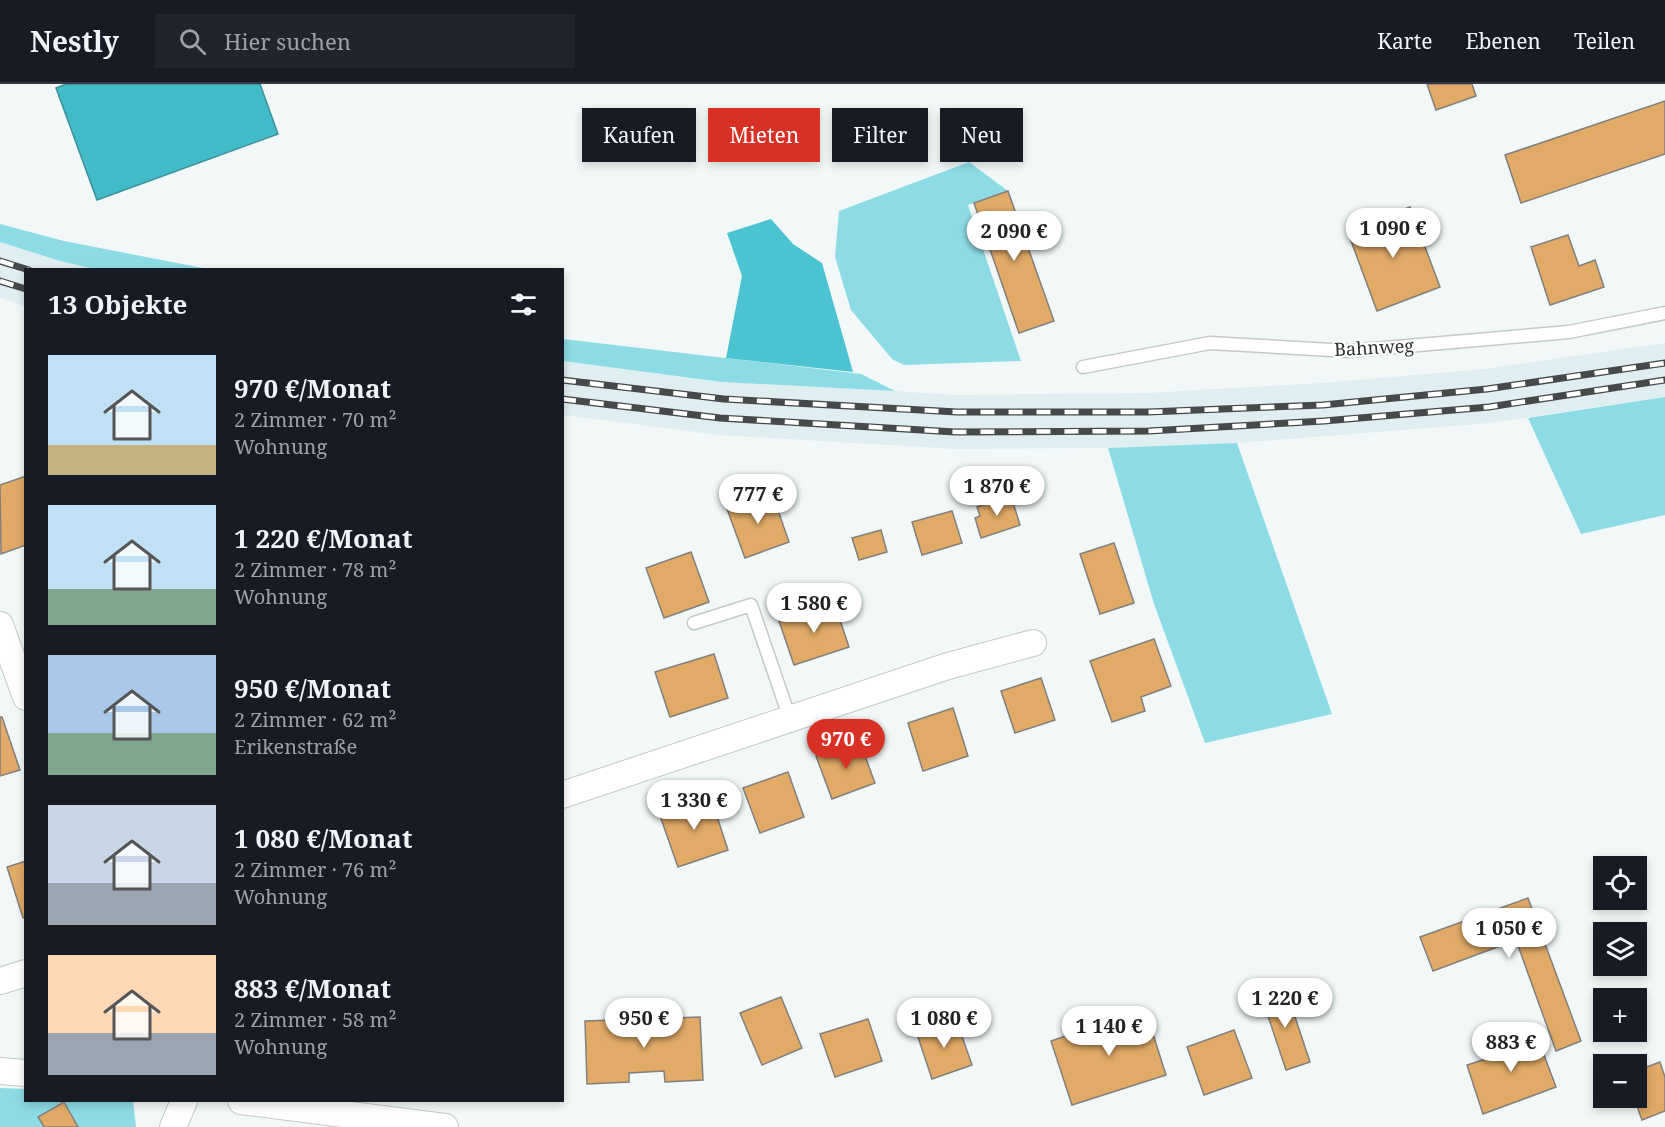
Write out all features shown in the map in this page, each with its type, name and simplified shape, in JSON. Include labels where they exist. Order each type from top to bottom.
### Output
[{"type":"street","points":[[0,625],[24,691]]},
{"type":"street","points":[[564,794],[948,666],[1033,643]]},
{"type":"street","points":[[0,981],[24,974]]},
{"type":"street","points":[[0,1071],[24,1073]]},
{"type":"street","points":[[173,1127],[184,1102]]},
{"type":"street","points":[[249,1102],[445,1127]]},
{"type":"lane","name":"Bahnweg","points":[[1083,367],[1210,343],[1349,351],[1569,332],[1665,313]]},
{"type":"lane","points":[[694,623],[751,605],[790,719]]},
{"type":"shaded area","points":[[66,84],[260,84],[278,134],[97,200],[56,88]]},
{"type":"shaded area","points":[[969,162],[1008,191],[968,205],[1021,361],[904,365],[892,359],[851,310],[835,257],[839,211]]},
{"type":"shaded area","points":[[771,219],[793,244],[822,263],[853,372],[726,358],[742,276],[727,233]]},
{"type":"shaded area","points":[[0,224],[64,241],[203,268],[90,268],[0,242]]},
{"type":"shaded area","points":[[0,242],[90,268],[24,268],[24,306],[0,298]]},
{"type":"shaded area","points":[[564,339],[861,374],[895,391],[722,382],[564,361]]},
{"type":"shaded area","points":[[1665,343],[1665,397],[1491,423],[1237,443],[1108,448],[955,449],[719,435],[564,415],[564,361],[722,382],[956,395],[1147,393],[1321,383],[1485,369]]},
{"type":"shaded area","points":[[1665,397],[1665,515],[1581,534],[1528,418]]},
{"type":"shaded area","points":[[1237,443],[1332,714],[1205,743],[1154,604],[1108,448]]},
{"type":"shaded area","points":[[0,1088],[24,1089],[24,1102],[133,1102],[136,1127],[0,1127]]},
{"type":"building","points":[[1427,84],[1472,84],[1476,96],[1436,110]]},
{"type":"building","points":[[1665,101],[1665,154],[1521,203],[1505,155]]},
{"type":"building","points":[[1008,191],[1054,321],[1019,333],[974,203]]},
{"type":"building","points":[[1410,207],[1440,287],[1377,311],[1347,230]]},
{"type":"building","points":[[1568,235],[1579,266],[1595,260],[1604,287],[1550,305],[1531,247]]},
{"type":"building","points":[[24,477],[24,546],[1,554],[0,485]]},
{"type":"building","points":[[772,493],[789,542],[745,558],[727,509]]},
{"type":"building","points":[[1011,496],[1020,525],[981,538],[975,518],[980,516],[977,507]]},
{"type":"building","points":[[952,511],[962,543],[922,555],[912,522]]},
{"type":"building","points":[[881,530],[887,552],[859,560],[852,538]]},
{"type":"building","points":[[1114,543],[1134,603],[1100,614],[1080,554]]},
{"type":"building","points":[[691,552],[709,602],[664,618],[646,568]]},
{"type":"building","points":[[834,602],[849,647],[794,665],[779,621]]},
{"type":"building","points":[[1154,639],[1171,686],[1141,697],[1145,711],[1112,722],[1090,661]]},
{"type":"building","points":[[714,654],[728,698],[670,717],[655,672]]},
{"type":"building","points":[[1041,678],[1055,720],[1015,733],[1001,691]]},
{"type":"building","points":[[953,708],[968,756],[923,771],[908,723]]},
{"type":"building","points":[[0,717],[2,717],[20,770],[0,776]]},
{"type":"building","points":[[859,740],[875,783],[832,799],[816,756]]},
{"type":"building","points":[[788,772],[804,817],[760,833],[743,788]]},
{"type":"building","points":[[710,795],[728,850],[678,867],[659,813]]},
{"type":"building","points":[[24,862],[23,918],[7,867]]},
{"type":"building","points":[[1528,898],[1581,1041],[1556,1051],[1516,940],[1433,971],[1420,937]]},
{"type":"building","points":[[1285,987],[1310,1062],[1286,1070],[1261,995]]},
{"type":"building","points":[[781,997],[802,1048],[762,1065],[740,1013]]},
{"type":"building","points":[[1145,1009],[1166,1075],[1072,1105],[1051,1041]]},
{"type":"building","points":[[700,1017],[703,1080],[665,1082],[664,1071],[629,1073],[629,1082],[587,1084],[585,1021]]},
{"type":"building","points":[[868,1019],[882,1061],[835,1077],[820,1034]]},
{"type":"building","points":[[956,1019],[972,1065],[932,1079],[916,1031]]},
{"type":"building","points":[[1234,1030],[1252,1078],[1204,1095],[1187,1047]]},
{"type":"building","points":[[1535,1031],[1556,1087],[1483,1114],[1467,1065],[1495,1056],[1491,1046]]},
{"type":"building","points":[[1660,1062],[1665,1077],[1665,1111],[1642,1120],[1638,1108],[1647,1108],[1647,1067]]},
{"type":"building","points":[[64,1102],[78,1127],[44,1127],[38,1117]]},
{"type":"railway","points":[[0,261],[24,268]]},
{"type":"railway","points":[[0,281],[24,288]]},
{"type":"railway","points":[[564,380],[724,399],[957,412],[1148,412],[1323,405],[1487,389],[1665,363]]},
{"type":"railway","points":[[564,399],[720,418],[955,432],[1149,431],[1324,421],[1489,407],[1665,380]]}]
